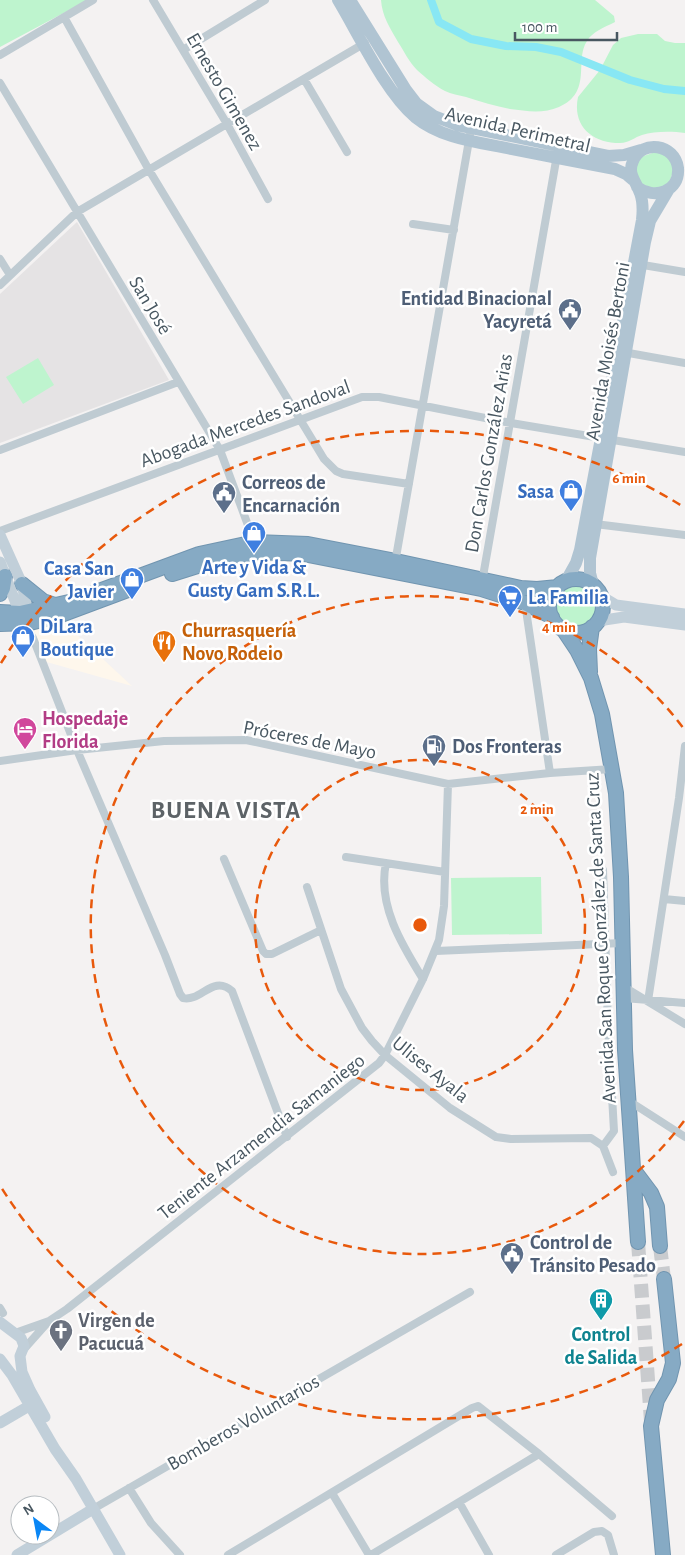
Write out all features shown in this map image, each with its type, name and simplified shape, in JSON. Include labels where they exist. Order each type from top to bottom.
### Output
[{"type":"highway","points":[[0,612],[25,618],[55,605],[133,579],[199,554],[256,547],[395,566],[482,584],[529,589],[580,580],[597,590],[603,607],[595,624],[584,631],[576,633],[563,630],[552,617],[550,603],[553,592],[562,584]]},
{"type":"highway","points":[[0,624],[84,607],[186,569],[256,547]]},
{"type":"highway","points":[[0,594],[5,576]]},
{"type":"highway","points":[[22,584],[43,601],[55,605]]},
{"type":"highway","points":[[482,584],[552,617]]},
{"type":"highway","name":"Avenida San Roque González de Santa Cruz","points":[[591,678],[589,649],[595,624]]},
{"type":"highway","name":"Avenida San Roque González de Santa Cruz","points":[[563,630],[577,650],[591,678],[606,732],[612,769],[618,818],[628,1101],[638,1242]]},
{"type":"highway","points":[[632,1169],[651,1193],[657,1207],[660,1246]]},
{"type":"highway","points":[[664,1279],[673,1363],[669,1379],[657,1400],[653,1419],[664,1555]]},
{"type":"main road","name":"Avenida Perimetral","points":[[338,0],[416,103],[434,116],[470,135],[558,152],[615,169],[626,174],[635,183]]},
{"type":"main road","name":"Avenida Perimetral","points":[[350,0],[368,41]]},
{"type":"main road","points":[[642,150],[654,146],[672,154]]},
{"type":"main road","name":"Avenida Perimetral","points":[[558,152],[616,156],[642,150]]},
{"type":"main road","name":"Avenida Moisés Bertoni","points":[[597,590],[589,566],[606,439],[637,264],[642,212],[641,198],[631,167],[633,160],[642,150]]},
{"type":"main road","name":"Avenida Moisés Bertoni","points":[[637,264],[650,221],[670,188],[681,175],[672,154]]},
{"type":"main road","points":[[635,183],[649,194],[663,192],[670,188]]},
{"type":"main road","name":"Avenida Moisés Bertoni","points":[[562,584],[576,564],[606,439]]},
{"type":"main road","points":[[0,535],[22,584],[25,618]]},
{"type":"main road","points":[[0,562],[25,618]]},
{"type":"main road","points":[[597,590],[616,605],[685,614]]},
{"type":"main road","points":[[595,624],[624,618],[685,625]]},
{"type":"main road","points":[[1,1315],[14,1332],[22,1338],[25,1380],[64,1450],[76,1479]]},
{"type":"main road","points":[[0,1334],[14,1332]]},
{"type":"main road","points":[[0,1359],[9,1362],[22,1353]]},
{"type":"main road","points":[[0,1359],[12,1375],[55,1449],[76,1479],[120,1555]]},
{"type":"main road","points":[[0,1423],[30,1406]]},
{"type":"main road","name":"Bomberos Voluntarios","points":[[17,1555],[93,1509]]},
{"type":"street","points":[[0,55],[93,0]]},
{"type":"street","name":"Ernesto Gimenez","points":[[153,0],[227,124],[268,199]]},
{"type":"street","points":[[183,50],[264,0]]},
{"type":"street","points":[[64,17],[149,170],[324,459],[336,471],[409,484]]},
{"type":"street","points":[[0,285],[77,212],[368,41]]},
{"type":"street","points":[[304,79],[347,152]]},
{"type":"street","name":"San José","points":[[0,83],[220,450],[256,547]]},
{"type":"street","points":[[395,566],[470,135]]},
{"type":"street","name":"Don Carlos González Arias","points":[[482,584],[558,152]]},
{"type":"street","points":[[672,154],[685,160]]},
{"type":"street","points":[[412,224],[454,230]]},
{"type":"street","points":[[0,259],[10,275]]},
{"type":"street","points":[[637,264],[685,272]]},
{"type":"street","points":[[621,352],[685,363]]},
{"type":"street","points":[[0,450],[178,382]]},
{"type":"street","name":"Abogada Mercedes Sandoval","points":[[0,531],[362,397],[423,405],[511,423],[685,452]]},
{"type":"street","points":[[595,524],[685,534]]},
{"type":"street","points":[[525,603],[550,773]]},
{"type":"street","points":[[25,618],[77,750],[180,994],[183,998],[188,999],[220,985],[226,986],[232,991],[287,1137]]},
{"type":"street","name":"Próceres de Mayo","points":[[0,761],[77,750],[164,741],[246,740],[448,784],[550,773],[612,769]]},
{"type":"street","points":[[648,1001],[682,799],[685,746]]},
{"type":"street","name":"Teniente Arzamendia Samaniego","points":[[49,1321],[75,1303],[287,1137],[374,1068],[385,1055],[436,951],[442,926],[448,784]]},
{"type":"street","points":[[346,857],[445,872]]},
{"type":"street","points":[[224,859],[263,951],[266,954],[272,954],[321,930]]},
{"type":"street","points":[[386,863],[383,876],[390,917],[399,938],[423,979]]},
{"type":"street","points":[[603,870],[608,1025],[614,1131],[603,1146],[613,1172]]},
{"type":"street","name":"Ulises Ayala","points":[[307,886],[341,989],[372,1041],[385,1055],[450,1108],[496,1137],[511,1139],[591,1138],[603,1146]]},
{"type":"street","points":[[664,899],[685,901]]},
{"type":"street","points":[[436,951],[622,943]]},
{"type":"street","points":[[624,992],[648,1001],[685,1024]]},
{"type":"street","points":[[648,1001],[685,1003]]},
{"type":"street","points":[[628,1101],[685,1137]]},
{"type":"street","name":"Bomberos Voluntarios","points":[[93,1509],[470,1292]]},
{"type":"street","points":[[14,1332],[49,1321]]},
{"type":"street","points":[[22,1353],[49,1321]]},
{"type":"street","points":[[228,1555],[478,1406],[539,1454],[612,1516]]},
{"type":"street","points":[[332,1493],[370,1555],[539,1454]]},
{"type":"street","points":[[129,1488],[156,1528],[180,1555]]},
{"type":"street","points":[[459,1502],[489,1555]]},
{"type":"street","points":[[556,1555],[594,1532],[602,1530],[608,1535],[614,1555]]},
{"type":"shaded area","points":[[77,222],[169,380],[0,443],[0,294]]},
{"type":"shaded area","points":[[61,620],[132,686],[43,661],[30,627]]},
{"type":"green space","points":[[0,0],[88,0],[0,47]]},
{"type":"green space","points":[[381,0],[595,0],[614,16],[615,22],[595,32],[587,41],[583,49],[579,85],[576,93],[569,101],[547,111],[522,111],[499,107],[450,93],[430,81],[414,67],[398,42],[389,27]]},
{"type":"green space","points":[[638,34],[657,34],[665,41],[685,43],[685,133],[652,133],[623,143],[601,140],[586,131],[581,124],[577,107],[578,97],[600,70],[613,45],[621,38]]},
{"type":"green space","points":[[661,150],[675,165],[669,184],[656,190],[638,182],[635,163],[638,158]]},
{"type":"green space","points":[[38,358],[54,385],[23,404],[6,377]]},
{"type":"green space","points":[[576,583],[588,587],[594,593],[598,605],[594,617],[588,623],[576,627],[564,623],[558,617],[554,605],[558,593],[564,587]]},
{"type":"green space","points":[[541,877],[542,934],[452,935],[451,878]]},
{"type":"waterway","points":[[431,0],[439,22],[471,39],[506,46],[536,47],[561,52],[630,80],[664,89],[685,91]]},
{"type":"tunnel","points":[[638,1242],[651,1421]]},
{"type":"tunnel","points":[[660,1246],[664,1279]]},
{"type":"place","name":"Entidad Binacional Yacyretá","points":[[570,331]]},
{"type":"place","name":"Sasa","points":[[571,512]]},
{"type":"place","name":"Correos de Encarnación","points":[[224,514]]},
{"type":"place","name":"Arte y Vida & Gusty Gam S.R.L.","points":[[254,554]]},
{"type":"place","name":"Casa San Javier","points":[[132,600]]},
{"type":"place","name":"La Familia","points":[[510,618]]},
{"type":"place","name":"DiLara Boutique","points":[[23,658]]},
{"type":"place","name":"Churrasquería Novo Rodeio","points":[[164,663]]},
{"type":"place","name":"Hospedaje Florida","points":[[25,750]]},
{"type":"place","name":"Dos Fronteras","points":[[434,767]]},
{"type":"place","name":"Control de Tránsito Pesado","points":[[512,1275]]},
{"type":"place","name":"Control de Salida","points":[[601,1321]]},
{"type":"place","name":"Virgen de Pacucuá","points":[[61,1352]]},
{"type":"district","name":"BUENA VISTA","points":[[226,809]]}]
